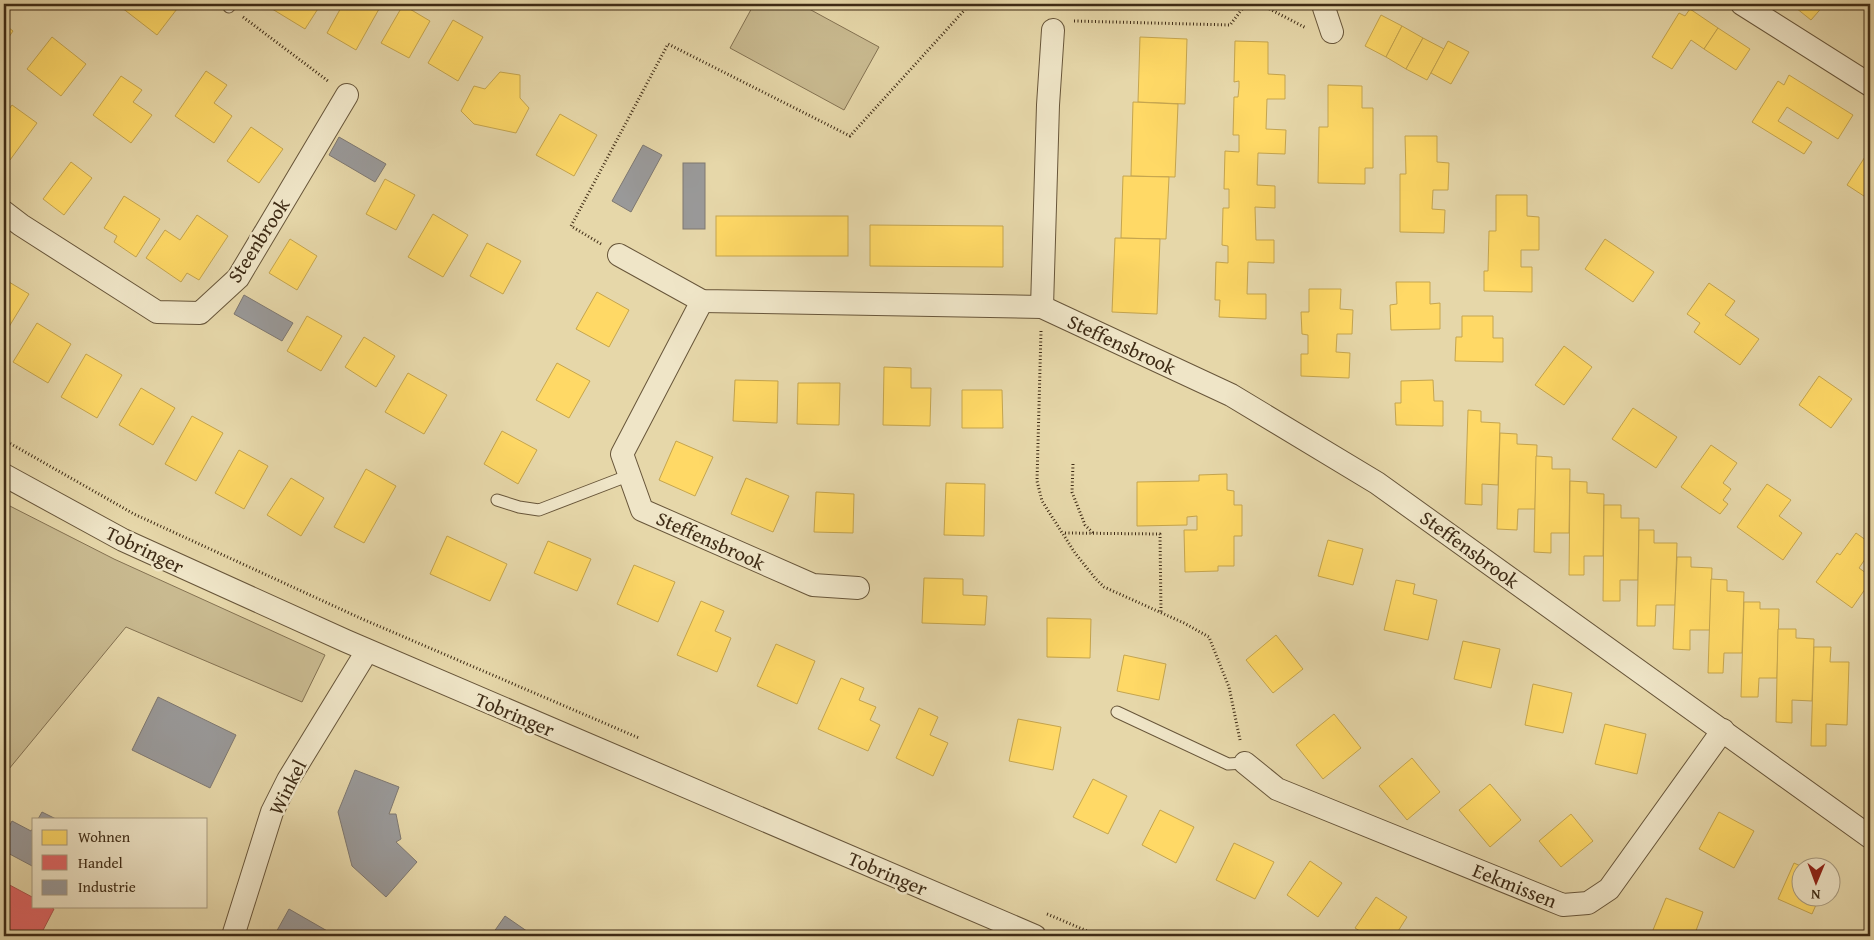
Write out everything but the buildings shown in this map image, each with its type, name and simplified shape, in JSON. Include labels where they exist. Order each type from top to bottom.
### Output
[{"type":"street","points":[[1327,4],[1324,8],[1332,32]]},
{"type":"street","points":[[1747,5],[1870,85]]},
{"type":"street","points":[[1042,307],[1048,104],[1063,26]]},
{"type":"street","name":"Steenbrook","points":[[4,212],[21,225],[157,312],[200,313],[238,278],[347,95]]},
{"type":"street","name":"Steffensbrook","points":[[619,255],[702,301],[1042,307],[1231,395],[1377,482],[1870,837]]},
{"type":"street","name":"Steffensbrook","points":[[702,301],[622,454],[642,510],[814,585],[858,588]]},
{"type":"street","name":"Tobringer","points":[[4,475],[123,540],[367,651],[1035,936]]},
{"type":"street","name":"Winkel","points":[[233,936],[272,812],[288,780],[367,651]]},
{"type":"street","name":"Eekmissen","points":[[1245,763],[1277,789],[1563,906],[1588,903],[1609,889],[1723,730]]},
{"type":"lane","points":[[497,500],[519,507],[539,510],[630,475]]},
{"type":"lane","points":[[1117,712],[1228,764],[1245,763]]},
{"type":"path","points":[[619,255],[571,226],[668,44],[850,136],[970,4]]},
{"type":"path","points":[[1063,26],[1230,25],[1246,4]]},
{"type":"path","points":[[1260,4],[1307,28]]},
{"type":"path","points":[[230,5],[347,95]]},
{"type":"path","points":[[1042,307],[1037,481],[1042,501],[1075,553],[1104,586],[1184,623],[1209,637],[1229,687],[1245,763]]},
{"type":"path","points":[[4,440],[134,514],[360,618],[643,740]]},
{"type":"path","points":[[1073,464],[1072,492],[1085,525],[1093,533]]},
{"type":"path","points":[[1064,534],[1160,534],[1161,613]]},
{"type":"path","points":[[1044,913],[1099,936]]},
{"type":"shaded area","points":[[754,4],[800,4],[879,47],[844,110],[730,48]]},
{"type":"shaded area","points":[[4,503],[114,559],[325,655],[302,702],[126,627],[4,775]]}]
